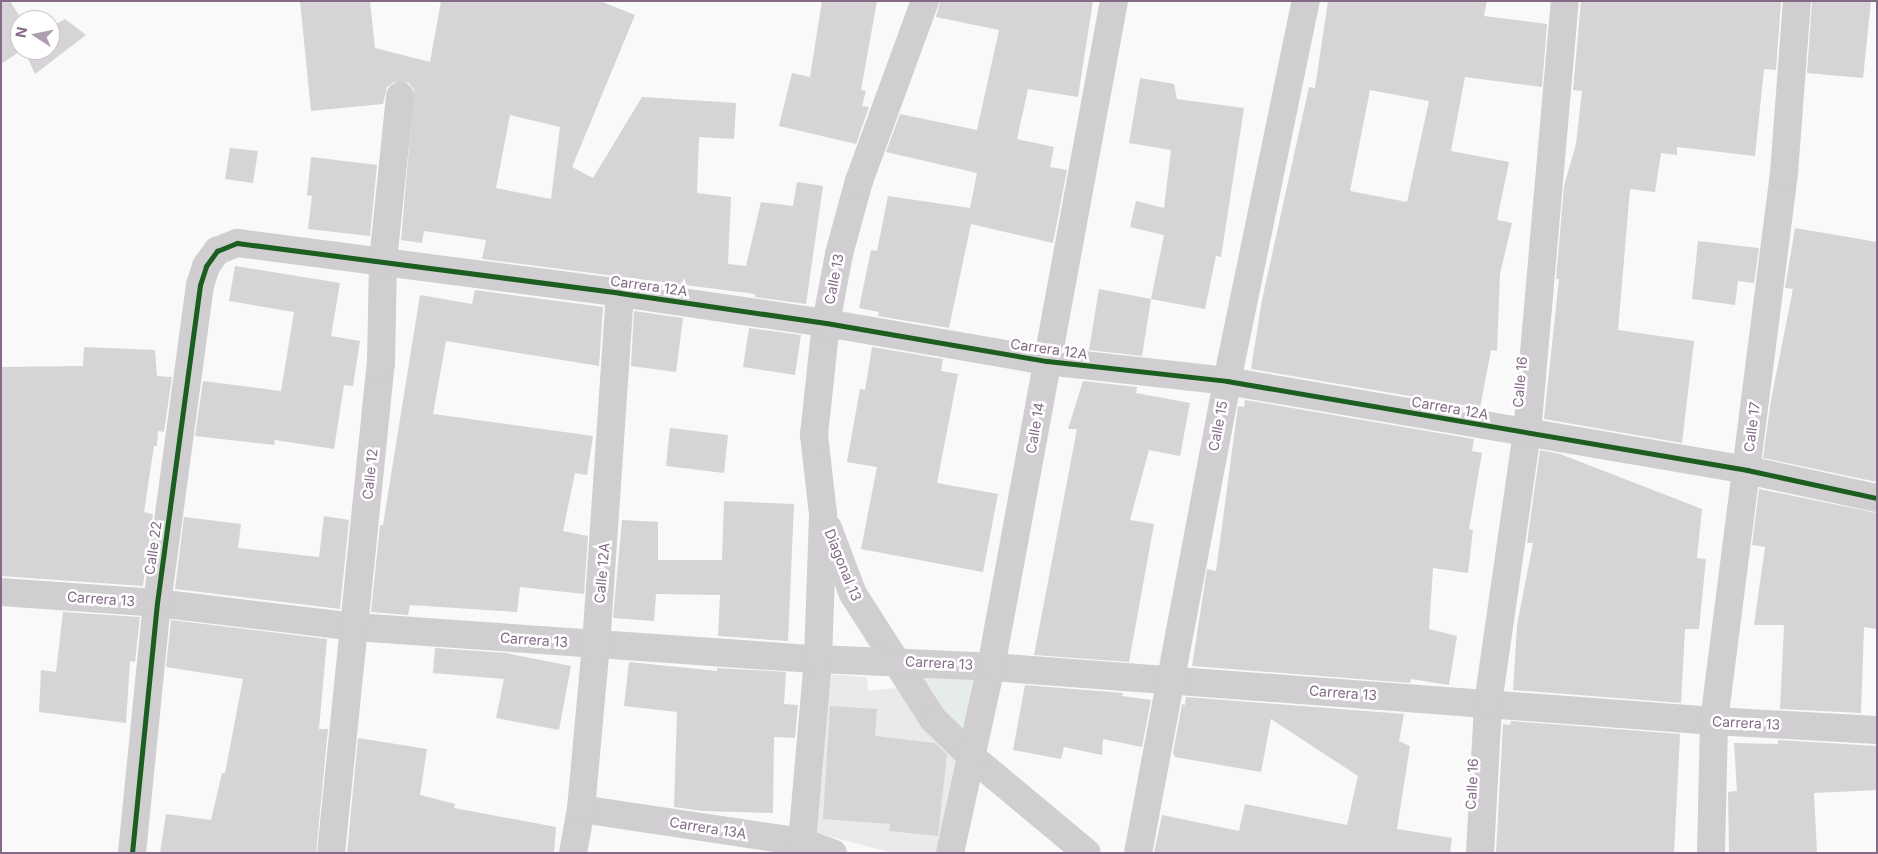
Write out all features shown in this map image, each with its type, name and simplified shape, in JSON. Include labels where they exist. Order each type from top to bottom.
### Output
[{"type":"street","name":"Calle 13","points":[[802,842],[818,659],[823,514],[814,435],[826,323],[839,254],[859,181],[925,1]]},
{"type":"street","name":"Calle 14","points":[[950,853],[973,758],[991,667],[1114,1]]},
{"type":"street","name":"Calle 15","points":[[1138,853],[1227,381],[1306,1]]},
{"type":"street","name":"Calle 16","points":[[1480,853],[1488,703],[1527,433],[1565,1]]},
{"type":"street","name":"Calle 17","points":[[1711,853],[1714,721],[1784,173],[1797,1]]},
{"type":"street","name":"Calle 12","points":[[331,853],[381,364],[383,261],[400,96]]},
{"type":"street","name":"Carrera 12A","points":[[217,252],[237,243],[383,261],[620,292],[826,323],[1047,361],[1227,381],[1747,470],[1877,498]]},
{"type":"street","name":"Calle 22","points":[[132,853],[157,603],[200,285],[206,266],[217,252]]},
{"type":"street","name":"Calle 12A","points":[[573,853],[581,809],[596,645],[620,292]]},
{"type":"street","name":"Diagonal 13","points":[[823,514],[853,594],[894,661],[933,719],[973,758]]},
{"type":"street","name":"Carrera 13","points":[[1,592],[157,603],[355,627],[596,645],[818,659],[894,661],[991,667],[1169,682],[1488,703],[1714,721],[1877,730]]},
{"type":"street","points":[[973,758],[1087,853]]},
{"type":"street","name":"Carrera 13A","points":[[581,809],[802,842],[833,853]]},
{"type":"shaded area","points":[[895,662],[991,667],[972,756]]},
{"type":"shaded area","points":[[824,674],[867,677],[868,691],[897,688],[961,763],[939,853],[893,853],[813,832]]},
{"type":"building","points":[[1,1],[10,1],[16,10],[10,10],[10,58],[1,64]]},
{"type":"building","points":[[300,1],[370,1],[375,48],[430,62],[441,1],[600,1],[635,15],[572,167],[593,178],[642,97],[736,103],[734,139],[699,137],[697,193],[731,197],[728,264],[746,266],[761,202],[793,206],[797,182],[823,186],[806,304],[755,297],[755,294],[482,259],[486,240],[424,231],[422,243],[401,240],[414,90],[409,83],[394,82],[387,87],[383,104],[311,111]],"holes":[[[510,115],[560,127],[551,199],[496,188]]]},
{"type":"building","points":[[822,1],[877,1],[861,90],[866,91],[862,106],[869,107],[856,144],[779,126],[792,73],[810,77]]},
{"type":"building","points":[[940,1],[1093,1],[1078,97],[1028,89],[1017,139],[1054,147],[1050,167],[1067,170],[1053,243],[971,224],[949,328],[878,316],[879,312],[859,308],[871,250],[877,251],[888,196],[970,208],[977,173],[886,152],[900,114],[977,130],[999,30],[936,17]]},
{"type":"building","points":[[1328,1],[1487,1],[1484,16],[1547,24],[1542,87],[1465,77],[1451,151],[1509,162],[1497,220],[1512,223],[1500,274],[1497,351],[1491,350],[1480,408],[1251,369],[1262,300],[1309,87],[1315,88]],"holes":[[[1370,90],[1429,101],[1407,202],[1350,191]]]},
{"type":"building","points":[[1581,1],[1781,1],[1776,70],[1764,69],[1755,156],[1677,147],[1677,155],[1661,153],[1655,192],[1630,189],[1618,330],[1694,341],[1682,443],[1544,419],[1559,279],[1556,279],[1564,186],[1576,144],[1582,91],[1573,90]]},
{"type":"building","points":[[1812,1],[1871,1],[1863,78],[1807,73]]},
{"type":"building","points":[[65,19],[86,35],[60,55],[60,22]]},
{"type":"building","points":[[29,60],[53,60],[35,74]]},
{"type":"building","points":[[1140,78],[1174,84],[1177,99],[1244,108],[1221,257],[1216,256],[1205,309],[1151,299],[1164,235],[1130,227],[1136,201],[1164,208],[1171,150],[1129,143]]},
{"type":"building","points":[[230,148],[258,151],[253,183],[225,179]]},
{"type":"building","points":[[311,157],[377,165],[370,236],[308,229],[312,196],[307,195]]},
{"type":"building","points":[[1795,228],[1877,242],[1877,482],[1763,458],[1771,400],[1793,289],[1785,288]]},
{"type":"building","points":[[1698,241],[1759,248],[1754,283],[1738,281],[1735,305],[1692,299]]},
{"type":"building","points":[[235,266],[340,283],[331,336],[360,341],[353,386],[344,385],[334,449],[275,440],[274,445],[195,436],[203,381],[281,391],[294,312],[229,301]]},
{"type":"building","points":[[1099,289],[1151,299],[1142,356],[1089,350]]},
{"type":"building","points":[[475,290],[603,307],[599,366],[446,341],[433,414],[593,436],[587,475],[575,473],[563,531],[588,536],[584,594],[520,587],[517,612],[410,605],[408,615],[371,612],[380,525],[383,525],[420,295],[472,304]]},
{"type":"building","points":[[634,311],[683,318],[676,372],[631,366]]},
{"type":"building","points":[[749,328],[801,335],[795,375],[743,367]]},
{"type":"building","points":[[84,347],[155,350],[157,376],[172,377],[164,432],[158,431],[157,446],[154,446],[144,512],[153,514],[143,586],[1,576],[1,367],[83,366]]},
{"type":"building","points":[[872,347],[943,359],[941,371],[958,374],[937,483],[998,494],[983,572],[861,549],[877,467],[847,462],[860,389],[865,390]]},
{"type":"building","points":[[1083,381],[1137,387],[1136,393],[1190,403],[1180,456],[1149,450],[1130,520],[1154,524],[1129,662],[1034,655],[1077,429],[1068,429]]},
{"type":"building","points":[[1245,400],[1474,439],[1472,451],[1482,453],[1469,529],[1473,530],[1468,573],[1433,568],[1429,629],[1457,636],[1449,685],[1411,679],[1410,683],[1192,666],[1207,569],[1216,571],[1238,406],[1244,407]]},
{"type":"building","points":[[670,428],[728,435],[724,473],[666,466]]},
{"type":"building","points":[[1540,450],[1560,454],[1702,509],[1697,558],[1706,559],[1699,629],[1685,629],[1681,703],[1513,690],[1517,625],[1533,543],[1527,543]]},
{"type":"building","points":[[1759,489],[1877,513],[1877,629],[1864,627],[1861,713],[1780,709],[1784,625],[1754,625],[1765,547],[1752,545]]},
{"type":"building","points":[[724,501],[794,504],[788,641],[718,636],[720,595],[656,594],[654,621],[613,618],[622,520],[658,522],[658,560],[722,560]]},
{"type":"building","points":[[324,516],[349,520],[340,609],[175,589],[184,517],[241,524],[238,548],[319,557]]},
{"type":"building","points":[[63,612],[140,617],[135,662],[130,661],[126,723],[39,712],[41,670],[56,672]]},
{"type":"building","points":[[171,620],[327,639],[319,729],[328,729],[316,853],[160,853],[166,814],[211,820],[222,773],[225,773],[243,679],[166,667]]},
{"type":"building","points":[[435,648],[506,653],[571,666],[559,730],[496,718],[504,679],[433,673]]},
{"type":"building","points":[[629,662],[717,671],[717,668],[786,672],[784,704],[798,705],[795,738],[774,737],[773,813],[703,811],[674,807],[677,712],[624,706]]},
{"type":"building","points":[[1025,685],[1123,693],[1122,696],[1151,700],[1142,747],[1103,739],[1102,755],[1064,747],[1061,759],[1013,750]]},
{"type":"building","points":[[1186,697],[1404,714],[1399,741],[1410,746],[1397,829],[1452,838],[1450,853],[1154,853],[1162,815],[1239,831],[1245,804],[1347,825],[1358,776],[1271,719],[1261,772],[1175,757],[1173,753],[1182,704],[1185,705]]},
{"type":"building","points":[[830,706],[877,709],[875,736],[935,743],[947,754],[938,836],[889,831],[890,824],[823,819]]},
{"type":"building","points":[[1511,721],[1680,734],[1674,853],[1496,853],[1503,724],[1510,725]]},
{"type":"building","points":[[358,738],[427,749],[420,795],[455,804],[454,808],[556,827],[554,853],[347,853]]},
{"type":"building","points":[[1778,740],[1877,746],[1877,790],[1814,793],[1817,853],[1729,853],[1728,792],[1737,791],[1734,743],[1778,744]]},
{"type":"cycle path","points":[[132,853],[157,603],[200,285],[206,266],[217,251],[237,243],[620,293],[826,323],[1047,361],[1227,381],[1747,470],[1877,498]]}]
